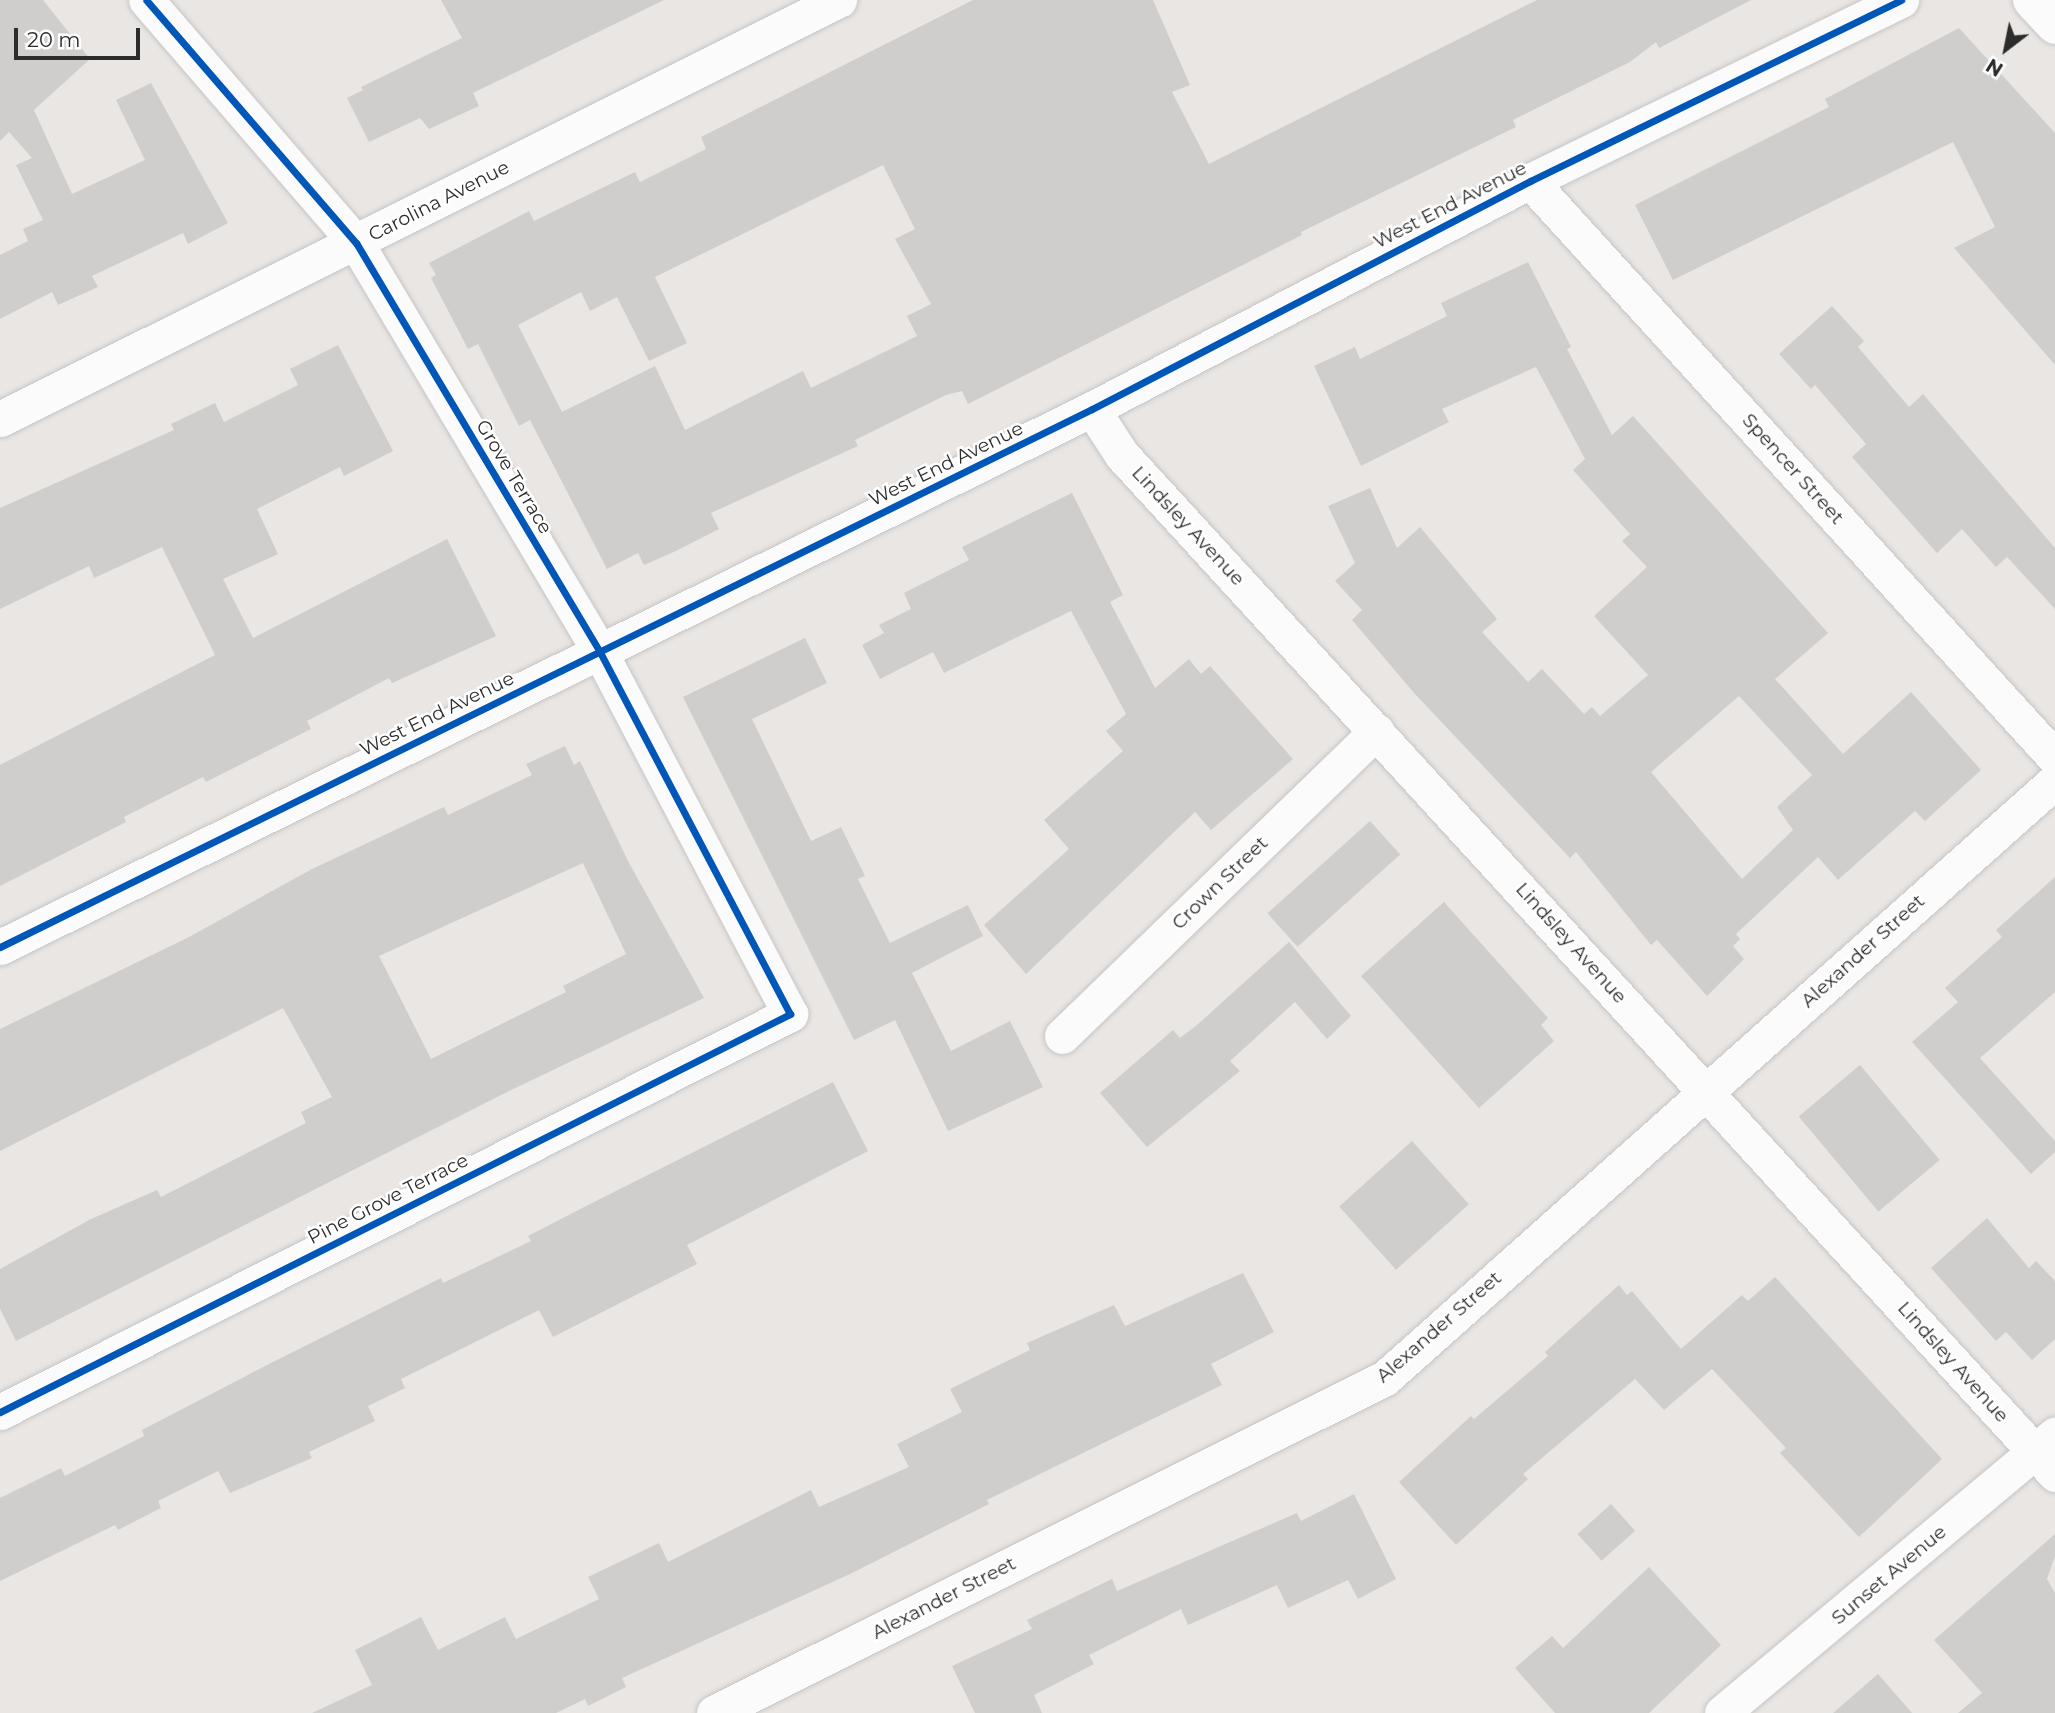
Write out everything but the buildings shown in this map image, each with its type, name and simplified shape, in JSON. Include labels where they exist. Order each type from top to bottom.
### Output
[{"type":"main road","points":[[2032,0],[2055,25]]},
{"type":"street","name":"Grove Terrace","points":[[146,0],[356,243],[600,652],[790,1014]]},
{"type":"street","name":"Carolina Avenue","points":[[0,419],[839,0]]},
{"type":"street","name":"West End Avenue","points":[[0,947],[1092,409],[1531,181],[1901,0]]},
{"type":"street","name":"Spencer Street","points":[[1531,181],[2055,758]]},
{"type":"street","name":"Lindsley Avenue","points":[[1092,409],[1122,455],[1706,1091],[2049,1454]]},
{"type":"street","name":"Crown Street","points":[[1062,1036],[1377,731]]},
{"type":"street","name":"Alexander Street","points":[[714,1713],[1385,1378],[2055,781]]},
{"type":"street","name":"Pine Grove Terrace","points":[[0,1412],[790,1014]]},
{"type":"street","name":"Sunset Avenue","points":[[1722,1713],[2049,1454]]},
{"type":"cycle path","points":[[0,1412],[790,1014],[600,652],[356,243],[146,0]]},
{"type":"cycle path","points":[[0,947],[1092,409],[1530,181],[1901,0]]}]
